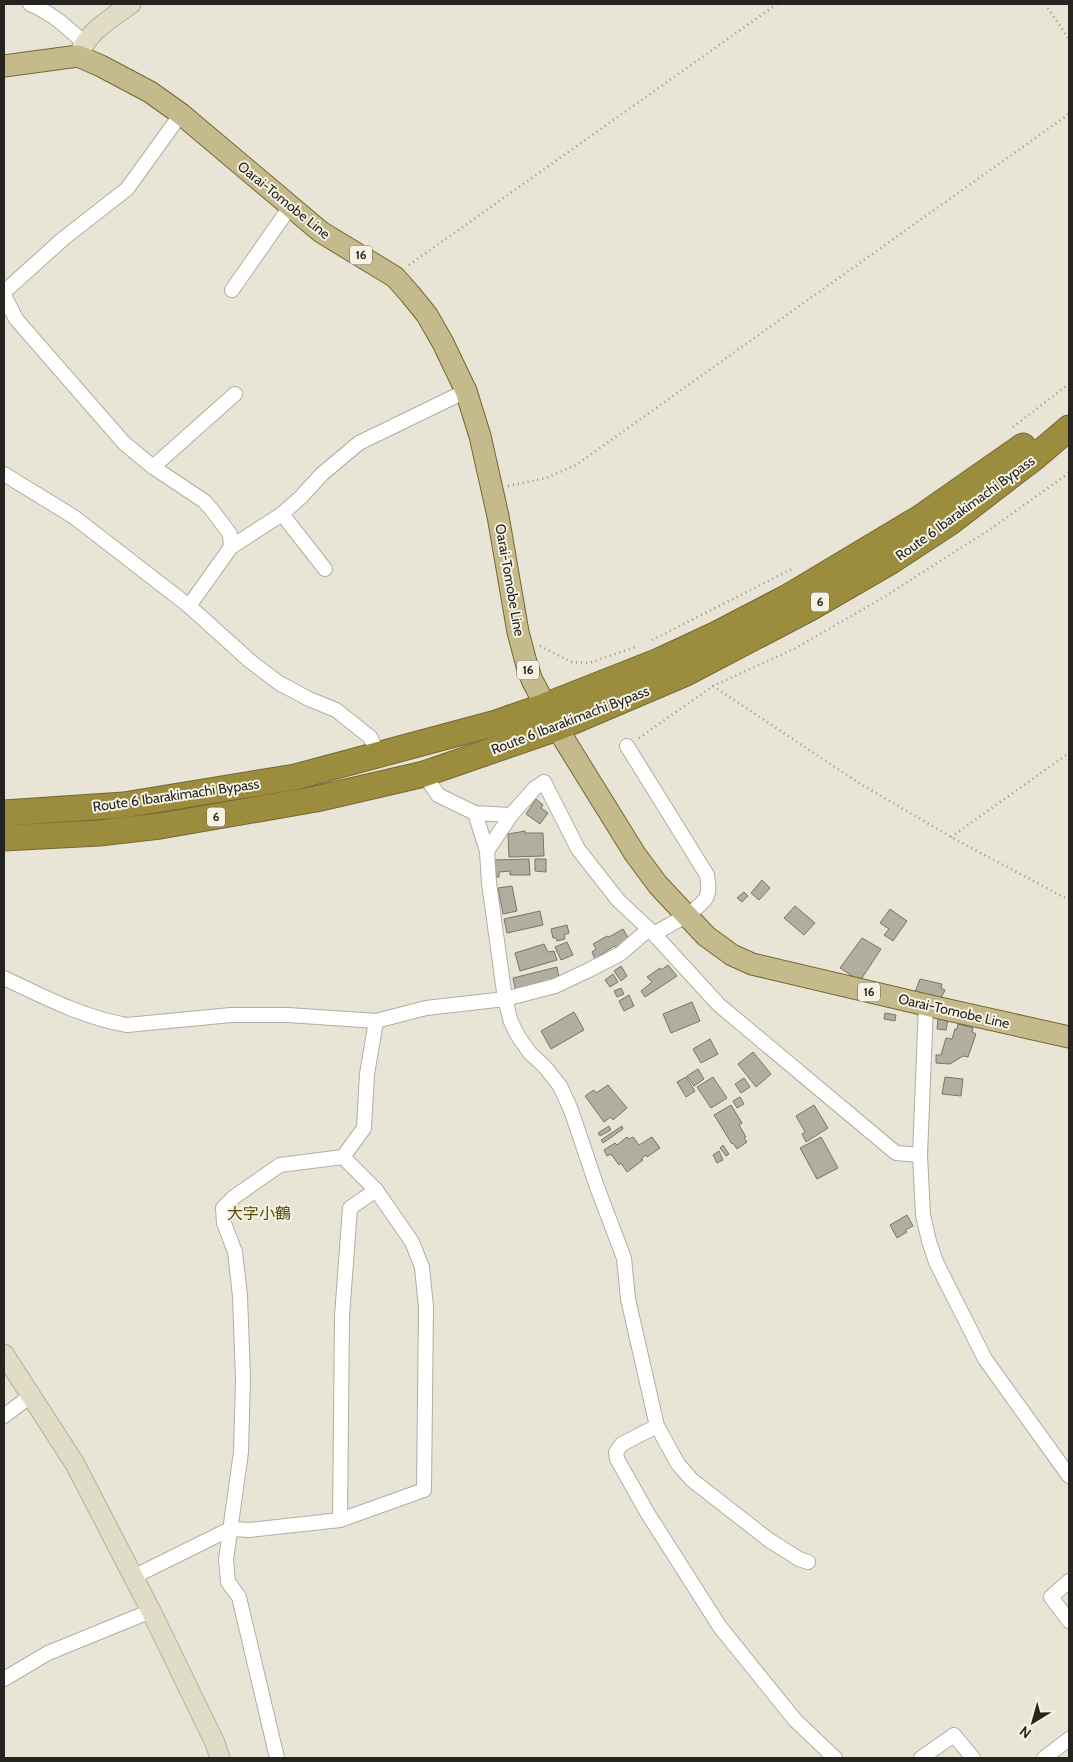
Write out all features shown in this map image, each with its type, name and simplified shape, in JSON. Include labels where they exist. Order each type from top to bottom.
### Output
[{"type":"highway","name":"Route 6 Ibarakimachi Bypass","points":[[4,813],[124,805],[295,777],[496,723],[545,706],[659,661],[717,634],[788,597],[920,518],[1069,412]]},
{"type":"highway","name":"Route 6 Ibarakimachi Bypass","points":[[4,838],[99,833],[160,826],[316,799],[424,774],[556,728],[686,673],[810,608],[891,561],[949,522],[1069,428]]},
{"type":"main road","points":[[4,66],[81,49]]},
{"type":"main road","name":"Oarai-Tomobe Line","points":[[81,49],[101,66],[150,92],[181,114],[321,232],[395,277],[427,315],[466,391],[480,436],[492,489],[518,632],[532,680],[556,728],[635,854],[658,885],[685,915],[706,936],[732,955],[752,964],[1069,1037]]},
{"type":"street","points":[[30,4],[44,10],[60,21],[81,49],[97,28],[131,4]]},
{"type":"street","points":[[181,114],[127,189],[64,238],[4,294],[16,319],[124,443],[153,467],[204,501],[230,534],[231,547]]},
{"type":"street","points":[[232,290],[290,207]]},
{"type":"street","points":[[189,606],[231,547],[282,514],[322,474],[359,443],[466,391]]},
{"type":"street","points":[[153,467],[235,394]]},
{"type":"street","points":[[4,474],[74,517],[189,606],[250,661],[279,683],[309,699],[336,710],[370,737],[379,755]]},
{"type":"street","points":[[282,514],[325,569]]},
{"type":"street","points":[[4,978],[71,1008],[112,1023],[127,1025],[231,1015],[288,1015],[376,1021],[426,1008],[505,999],[555,986],[620,954],[651,931],[685,915],[706,898],[709,891],[707,874],[628,746]]},
{"type":"street","points":[[424,774],[438,795],[475,812],[511,815]]},
{"type":"street","points":[[487,851],[511,815],[535,788],[544,782],[578,849],[618,900],[651,931],[719,1005],[896,1153],[920,1155]]},
{"type":"street","points":[[475,812],[487,851],[489,883],[505,999],[511,1022],[530,1053],[545,1067],[560,1086],[571,1110],[624,1258],[630,1306],[657,1426],[678,1464],[692,1480],[769,1540],[808,1562]]},
{"type":"street","points":[[926,1005],[920,1155],[923,1215],[929,1241],[936,1262],[985,1359],[1069,1476]]},
{"type":"street","points":[[276,1758],[238,1597],[228,1582],[226,1560],[241,1452],[243,1378],[240,1296],[235,1252],[224,1223],[223,1208],[234,1197],[280,1165],[343,1157],[364,1128],[367,1074],[376,1021]]},
{"type":"street","points":[[133,1577],[230,1529],[250,1530],[340,1520],[424,1490],[426,1307],[422,1267],[412,1242],[376,1190],[343,1157]]},
{"type":"street","points":[[340,1520],[342,1316],[350,1208],[376,1190]]},
{"type":"street","points":[[4,1354],[75,1464],[151,1611],[215,1743],[220,1758]]},
{"type":"street","points":[[4,1416],[32,1396]]},
{"type":"street","points":[[657,1426],[622,1444],[616,1452],[617,1459],[648,1514],[720,1627],[795,1720],[835,1758]]},
{"type":"street","points":[[1069,1581],[1051,1597],[1069,1621]]},
{"type":"street","points":[[4,1679],[48,1653],[151,1611]]},
{"type":"street","points":[[921,1758],[954,1735],[973,1758]]},
{"type":"street","points":[[1044,1758],[1069,1739]]},
{"type":"path","points":[[395,277],[777,4]]},
{"type":"path","points":[[1044,4],[1069,38]]},
{"type":"path","points":[[492,489],[546,478],[576,465],[1069,114]]},
{"type":"path","points":[[1012,428],[1069,384]]},
{"type":"path","points":[[628,746],[713,686],[794,650],[884,597],[990,530],[1069,473]]},
{"type":"path","points":[[648,642],[799,566]]},
{"type":"path","points":[[518,632],[521,631],[544,649],[571,662],[589,663],[641,645]]},
{"type":"path","points":[[713,686],[859,784],[1069,900]]},
{"type":"path","points":[[951,836],[1069,753]]},
{"type":"building","points":[[536,799],[543,805],[541,808],[548,813],[540,824],[526,814]]},
{"type":"building","points":[[525,831],[525,833],[543,833],[544,856],[509,857],[508,834]]},
{"type":"building","points":[[529,859],[530,875],[510,875],[510,871],[499,872],[499,877],[496,877],[495,860]]},
{"type":"building","points":[[535,859],[546,859],[546,872],[535,871]]},
{"type":"building","points":[[762,880],[770,888],[759,900],[751,893]]},
{"type":"building","points":[[512,886],[517,911],[503,914],[498,888]]},
{"type":"building","points":[[744,892],[748,896],[742,902],[737,898]]},
{"type":"building","points":[[795,906],[815,923],[804,935],[784,918]]},
{"type":"building","points":[[890,909],[907,921],[893,941],[884,935],[889,929],[880,923]]},
{"type":"building","points":[[540,911],[543,925],[507,933],[504,919]]},
{"type":"building","points":[[567,925],[569,933],[564,935],[565,939],[557,941],[556,938],[553,938],[551,929]]},
{"type":"building","points":[[623,929],[629,939],[617,948],[614,946],[595,959],[592,952],[596,949],[593,944]]},
{"type":"building","points":[[862,938],[881,949],[860,981],[840,968]]},
{"type":"building","points":[[567,942],[573,955],[561,960],[555,947]]},
{"type":"building","points":[[544,944],[548,952],[554,951],[557,960],[520,971],[515,953]]},
{"type":"building","points":[[668,965],[677,976],[645,997],[641,991],[652,982],[647,977]]},
{"type":"building","points":[[621,966],[627,976],[621,981],[614,971]]},
{"type":"building","points":[[557,967],[559,978],[516,992],[513,978]]},
{"type":"building","points":[[613,974],[618,982],[610,987],[605,980]]},
{"type":"building","points":[[920,979],[942,984],[941,988],[945,990],[941,998],[915,992]]},
{"type":"building","points":[[621,988],[624,994],[617,997],[614,991]]},
{"type":"building","points":[[629,995],[634,1006],[624,1011],[619,1001]]},
{"type":"building","points":[[692,1002],[700,1021],[671,1033],[663,1014]]},
{"type":"building","points":[[574,1012],[584,1030],[551,1049],[541,1031]]},
{"type":"building","points":[[885,1013],[896,1015],[895,1021],[884,1019]]},
{"type":"building","points":[[938,1018],[948,1019],[946,1030],[937,1029]]},
{"type":"building","points":[[958,1024],[973,1028],[972,1032],[976,1034],[968,1057],[963,1056],[950,1064],[936,1063],[936,1055],[941,1055],[946,1038],[952,1039]]},
{"type":"building","points":[[710,1039],[718,1054],[701,1063],[693,1049]]},
{"type":"building","points":[[753,1052],[771,1074],[756,1087],[738,1064]]},
{"type":"building","points":[[698,1069],[704,1079],[694,1086],[687,1076]]},
{"type":"building","points":[[686,1077],[695,1091],[686,1097],[677,1082]]},
{"type":"building","points":[[713,1077],[727,1098],[711,1108],[697,1087]]},
{"type":"building","points":[[945,1077],[963,1079],[961,1096],[942,1094]]},
{"type":"building","points":[[744,1078],[750,1087],[741,1093],[735,1084]]},
{"type":"building","points":[[608,1085],[627,1108],[613,1120],[611,1117],[604,1122],[585,1096],[594,1090],[596,1093]]},
{"type":"building","points":[[740,1097],[744,1104],[737,1108],[733,1101]]},
{"type":"building","points":[[731,1105],[742,1123],[739,1125],[747,1142],[737,1149],[714,1115]]},
{"type":"building","points":[[814,1105],[828,1128],[806,1142],[802,1134],[805,1132],[796,1116]]},
{"type":"building","points":[[609,1126],[611,1130],[600,1136],[598,1133]]},
{"type":"building","points":[[622,1126],[623,1129],[603,1143],[601,1140]]},
{"type":"building","points":[[627,1137],[629,1139],[633,1137],[639,1145],[652,1137],[660,1148],[647,1157],[646,1155],[641,1159],[643,1160],[627,1172],[621,1163],[619,1165],[611,1154],[607,1156],[604,1150],[615,1143],[617,1145]]},
{"type":"building","points":[[821,1137],[838,1168],[817,1179],[800,1148]]},
{"type":"building","points":[[723,1145],[729,1154],[726,1156],[720,1148]]},
{"type":"building","points":[[719,1151],[723,1160],[717,1163],[713,1155]]},
{"type":"building","points":[[907,1215],[913,1226],[905,1230],[907,1232],[897,1238],[890,1225]]},
{"type":"district","name":"大字小鶴","points":[[259,1213]]}]
